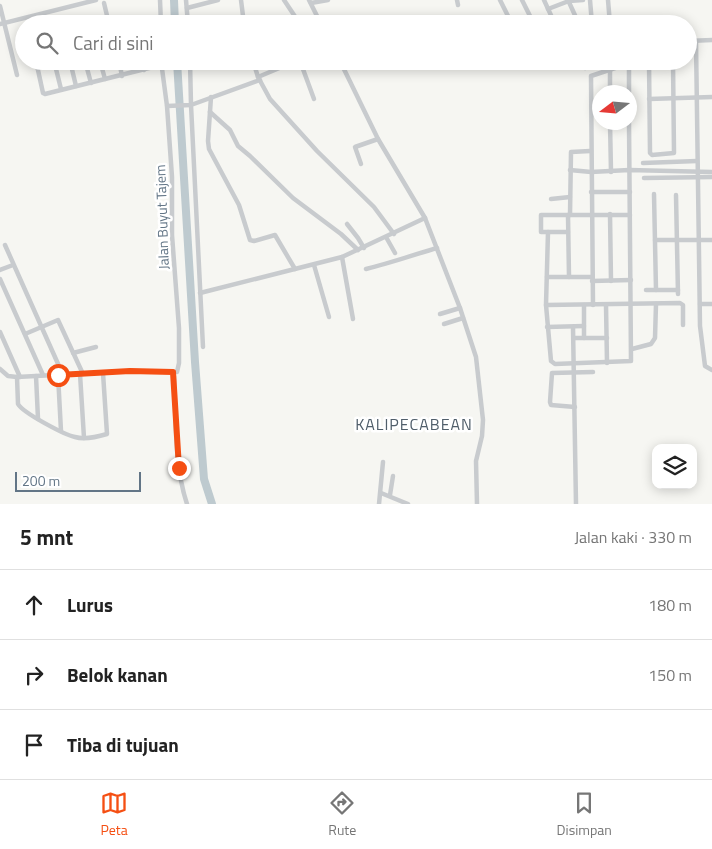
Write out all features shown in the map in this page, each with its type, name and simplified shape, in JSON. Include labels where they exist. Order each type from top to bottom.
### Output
[{"type":"street","points":[[33,15],[96,0]]},
{"type":"street","points":[[160,0],[161,15]]},
{"type":"street","points":[[186,0],[187,15]]},
{"type":"street","points":[[195,0],[196,6]]},
{"type":"street","points":[[186,8],[216,0]]},
{"type":"street","points":[[241,0],[243,15]]},
{"type":"street","points":[[284,0],[294,15]]},
{"type":"street","points":[[316,15],[310,2],[328,0]]},
{"type":"street","points":[[500,0],[508,15]]},
{"type":"street","points":[[522,0],[530,15]]},
{"type":"street","points":[[544,0],[551,15]]},
{"type":"street","points":[[548,9],[568,1],[583,0]]},
{"type":"street","points":[[590,0],[591,15]]},
{"type":"street","points":[[608,0],[609,15]]},
{"type":"street","points":[[568,1],[575,15]]},
{"type":"street","points":[[104,3],[107,15]]},
{"type":"street","points":[[0,6],[2,23],[15,68]]},
{"type":"street","points":[[2,23],[15,20]]},
{"type":"street","points":[[697,41],[712,39]]},
{"type":"street","points":[[16,70],[17,75]]},
{"type":"street","points":[[38,70],[44,93],[144,70]]},
{"type":"street","points":[[56,70],[61,90]]},
{"type":"street","points":[[72,70],[76,86]]},
{"type":"street","points":[[87,70],[91,83]]},
{"type":"street","points":[[102,70],[105,79]]},
{"type":"street","points":[[121,70],[122,76]]},
{"type":"street","name":"Jalan Buyut Tajem","points":[[162,70],[168,106],[172,177],[172,235],[179,328],[179,363],[175,373],[179,468],[181,488],[187,504]]},
{"type":"street","points":[[190,70],[190,105],[203,347]]},
{"type":"street","points":[[256,70],[270,99],[317,151],[374,207],[394,234]]},
{"type":"street","points":[[168,106],[190,105],[276,70]]},
{"type":"street","points":[[303,70],[314,99]]},
{"type":"street","points":[[344,70],[378,139],[425,218],[460,308],[478,369],[483,420],[482,436],[476,461],[478,504]]},
{"type":"street","points":[[593,305],[590,78],[596,70]]},
{"type":"street","points":[[610,70],[610,85]]},
{"type":"street","points":[[628,70],[629,85]]},
{"type":"street","points":[[648,70],[650,153],[652,155],[673,154],[673,70]]},
{"type":"street","points":[[696,70],[700,326],[705,366],[712,370]]},
{"type":"street","points":[[211,97],[209,149],[239,205],[250,240],[254,242],[275,235],[294,268]]},
{"type":"street","points":[[649,99],[712,97]]},
{"type":"street","points":[[210,112],[230,130],[238,146],[293,198],[341,234],[358,250]]},
{"type":"street","points":[[610,130],[610,172]]},
{"type":"street","points":[[575,407],[552,405],[550,402],[552,373],[574,368],[631,361],[629,130]]},
{"type":"street","points":[[361,164],[355,147],[378,139]]},
{"type":"street","points":[[569,277],[568,232],[571,152],[590,151]]},
{"type":"street","points":[[643,163],[697,160]]},
{"type":"street","points":[[570,170],[591,172],[629,170],[712,177]]},
{"type":"street","points":[[644,178],[697,175],[712,172]]},
{"type":"street","points":[[591,192],[630,192]]},
{"type":"street","points":[[654,194],[656,290]]},
{"type":"street","points":[[646,290],[678,292],[676,195]]},
{"type":"street","points":[[550,199],[570,197]]},
{"type":"street","points":[[610,214],[611,280]]},
{"type":"street","points":[[568,232],[541,231],[541,215],[630,215]]},
{"type":"street","points":[[200,293],[342,257],[425,218]]},
{"type":"street","points":[[348,224],[364,248]]},
{"type":"street","points":[[548,232],[546,305],[551,360],[555,364],[593,372]]},
{"type":"street","points":[[386,237],[396,253]]},
{"type":"street","points":[[656,240],[712,240]]},
{"type":"street","points":[[5,245],[42,326],[61,375],[61,431]]},
{"type":"street","points":[[366,268],[390,264],[404,257],[438,248]]},
{"type":"street","points":[[342,257],[353,319]]},
{"type":"street","points":[[0,270],[13,264]]},
{"type":"street","points":[[314,265],[329,318]]},
{"type":"street","points":[[547,277],[631,280]]},
{"type":"street","points":[[0,279],[43,376]]},
{"type":"street","points":[[546,305],[681,303],[683,305],[683,325]]},
{"type":"street","points":[[632,349],[653,342],[655,338],[656,304]]},
{"type":"street","points":[[700,304],[712,304]]},
{"type":"street","points":[[584,305],[584,338]]},
{"type":"street","points":[[606,305],[607,363]]},
{"type":"street","points":[[440,314],[460,308]]},
{"type":"street","points":[[444,324],[463,318]]},
{"type":"street","points":[[25,334],[58,320],[81,374],[84,438]]},
{"type":"street","points":[[573,326],[576,504]]},
{"type":"street","points":[[547,327],[584,326]]},
{"type":"street","points":[[0,332],[18,377],[19,406],[38,420],[77,438],[106,434],[103,373]]},
{"type":"street","points":[[574,338],[607,338]]},
{"type":"street","points":[[73,353],[96,347]]},
{"type":"street","points":[[0,369],[8,376],[18,377],[103,373],[175,373]]},
{"type":"street","points":[[36,376],[38,420]]},
{"type":"street","points":[[379,504],[383,462]]},
{"type":"street","points":[[390,495],[393,476]]},
{"type":"street","points":[[381,493],[390,495],[408,504]]},
{"type":"waterway","points":[[174,0],[175,15]]},
{"type":"waterway","points":[[178,70],[204,479],[212,504]]},
{"type":"district","name":"KALIPECABEAN","points":[[414,424]]},
{"type":"route","points":[[58,375],[130,371],[173,372],[179,468]]}]
